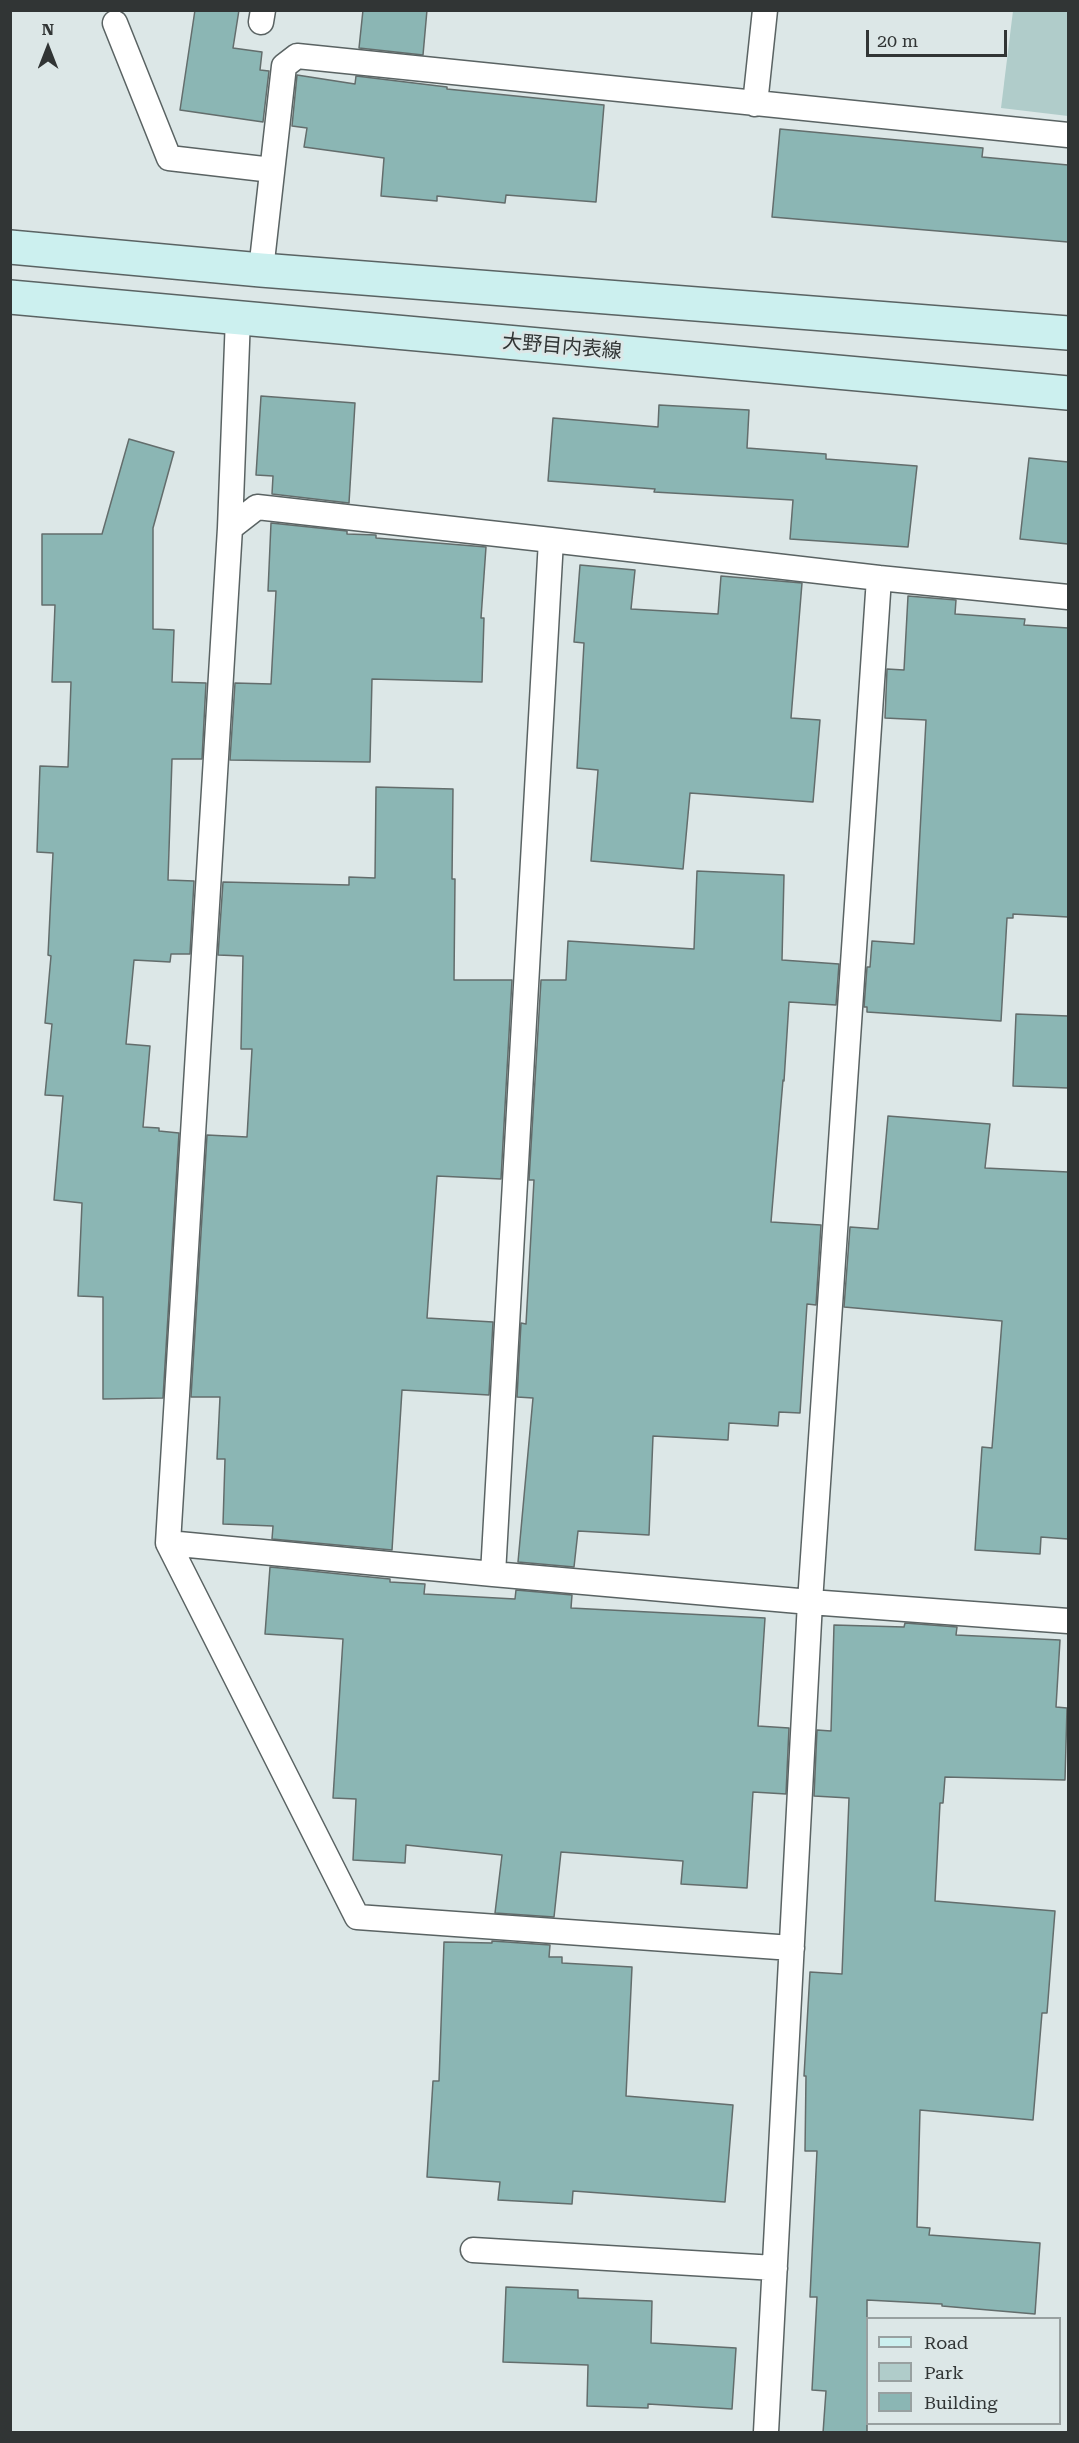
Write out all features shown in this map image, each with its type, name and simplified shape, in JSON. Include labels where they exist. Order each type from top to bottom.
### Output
[{"type":"main road","points":[[10,247],[261,270],[1068,333]]},
{"type":"main road","name":"大野目内表線","points":[[10,297],[1068,393]]},
{"type":"lane","points":[[755,104],[765,10]]},
{"type":"lane","points":[[115,23],[169,158],[272,170]]},
{"type":"lane","points":[[261,270],[284,66],[297,56],[1068,135]]},
{"type":"lane","points":[[238,317],[230,528],[168,1544],[357,1917],[792,1948]]},
{"type":"lane","points":[[230,528],[257,507],[879,578],[1068,597]]},
{"type":"lane","points":[[493,1574],[551,540]]},
{"type":"lane","points":[[766,2433],[810,1602],[879,578]]},
{"type":"lane","points":[[168,1544],[810,1602],[1068,1621]]},
{"type":"lane","points":[[473,2250],[775,2268]]},
{"type":"green space","points":[[1013,11],[1068,11],[1068,116],[1001,108]]},
{"type":"building","points":[[195,10],[239,10],[233,48],[262,52],[260,70],[269,71],[263,122],[180,110]]},
{"type":"building","points":[[363,10],[427,10],[423,55],[359,48]]},
{"type":"building","points":[[297,75],[355,84],[356,76],[447,87],[447,89],[604,105],[596,202],[506,195],[505,203],[437,196],[437,201],[381,196],[384,158],[304,147],[307,128],[292,126]]},
{"type":"building","points":[[780,129],[983,148],[982,157],[1068,165],[1068,242],[772,217]]},
{"type":"building","points":[[261,396],[355,403],[349,503],[272,494],[273,476],[256,475]]},
{"type":"building","points":[[659,405],[749,410],[747,448],[826,454],[826,459],[917,466],[908,547],[790,539],[793,500],[654,492],[655,489],[548,481],[553,418],[658,427]]},
{"type":"building","points":[[129,439],[174,452],[153,528],[153,629],[174,630],[172,682],[206,683],[202,759],[172,759],[168,880],[194,881],[190,954],[171,954],[170,962],[134,960],[126,1044],[150,1046],[143,1127],[179,1133],[163,1398],[103,1399],[103,1297],[78,1296],[82,1203],[54,1200],[63,1096],[45,1095],[52,1024],[45,1023],[51,956],[48,955],[53,853],[37,852],[40,766],[68,767],[71,682],[52,682],[55,605],[42,605],[42,534],[102,534]]},
{"type":"building","points":[[1029,458],[1068,462],[1068,544],[1020,539]]},
{"type":"building","points":[[271,523],[347,531],[347,534],[376,535],[376,538],[486,547],[481,618],[484,618],[482,682],[372,679],[370,762],[230,760],[235,683],[271,684],[276,591],[268,591]]},
{"type":"building","points":[[580,565],[635,570],[631,609],[718,614],[721,576],[802,583],[791,718],[820,720],[813,802],[690,793],[683,869],[591,861],[598,770],[577,768],[584,643],[574,642]]},
{"type":"building","points":[[908,596],[956,600],[955,614],[1025,619],[1024,625],[1068,628],[1068,917],[1013,914],[1013,918],[1007,918],[1001,1021],[867,1012],[867,1007],[864,1007],[867,967],[870,967],[872,941],[914,944],[926,720],[885,718],[887,669],[904,670]]},
{"type":"building","points":[[376,787],[453,789],[454,980],[512,980],[501,1179],[437,1176],[427,1318],[493,1322],[489,1395],[402,1390],[392,1550],[272,1539],[273,1526],[223,1524],[225,1459],[217,1459],[220,1397],[191,1397],[207,1135],[247,1137],[252,1049],[241,1049],[243,956],[218,955],[223,882],[349,885],[349,877],[375,878]]},
{"type":"building","points":[[697,871],[784,875],[782,960],[839,964],[836,1005],[789,1002],[771,1222],[821,1225],[816,1305],[807,1304],[800,1413],[779,1412],[778,1426],[729,1423],[728,1440],[653,1436],[649,1535],[578,1531],[574,1567],[518,1562],[533,1398],[517,1397],[521,1323],[526,1324],[534,1180],[529,1180],[541,980],[566,980],[568,941],[694,949]]},
{"type":"building","points":[[1016,1014],[1068,1016],[1068,1088],[1013,1086]]},
{"type":"building","points":[[888,1116],[990,1124],[985,1168],[1068,1172],[1068,1539],[1041,1537],[1040,1554],[975,1550],[982,1447],[992,1448],[1002,1321],[844,1307],[850,1227],[878,1229]]},
{"type":"building","points":[[270,1567],[390,1579],[390,1582],[425,1584],[424,1594],[515,1599],[516,1590],[572,1595],[571,1608],[765,1618],[758,1726],[789,1728],[786,1794],[753,1792],[747,1888],[681,1884],[683,1861],[561,1852],[554,1917],[495,1913],[502,1855],[406,1845],[405,1863],[353,1860],[356,1799],[333,1798],[343,1639],[265,1634]]},
{"type":"building","points":[[905,1623],[957,1627],[956,1635],[1060,1640],[1056,1707],[1067,1708],[1065,1780],[945,1777],[943,1803],[940,1803],[935,1901],[1055,1911],[1047,2013],[1042,2013],[1033,2120],[920,2110],[917,2227],[930,2228],[929,2235],[1040,2243],[1035,2314],[942,2306],[942,2304],[867,2300],[867,2433],[823,2433],[826,2391],[812,2390],[817,2297],[810,2297],[817,2151],[805,2151],[806,2076],[804,2076],[810,1972],[842,1974],[849,1798],[814,1796],[817,1730],[831,1731],[834,1625],[904,1627]]},
{"type":"building","points":[[492,1941],[550,1945],[549,1957],[562,1957],[562,1963],[632,1967],[626,2096],[733,2105],[725,2202],[573,2191],[572,2204],[498,2200],[500,2182],[427,2177],[433,2081],[439,2081],[444,1942],[492,1943]]},
{"type":"building","points":[[506,2287],[578,2290],[578,2298],[652,2301],[651,2343],[736,2348],[732,2409],[648,2404],[648,2408],[587,2406],[588,2365],[503,2362]]}]
